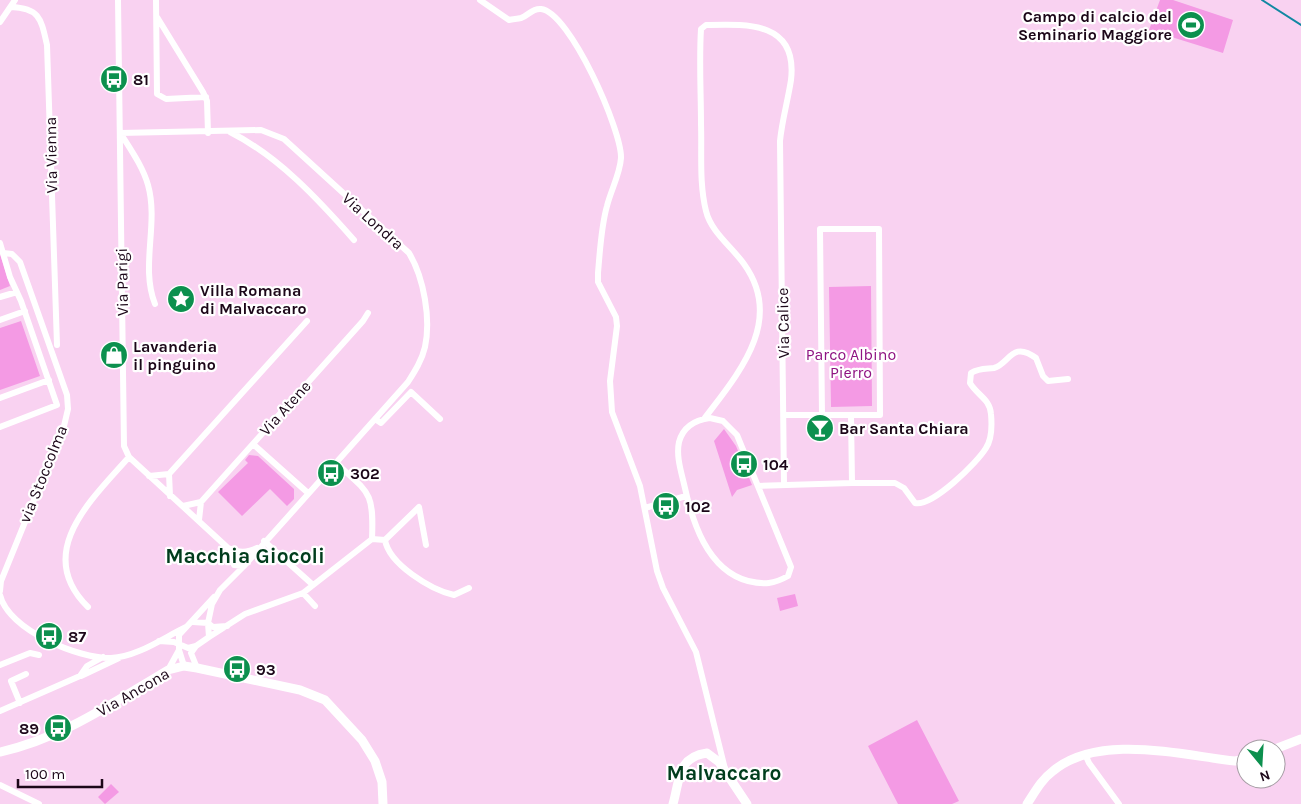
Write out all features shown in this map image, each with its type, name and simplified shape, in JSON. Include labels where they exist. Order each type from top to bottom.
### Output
[{"type":"street","points":[[0,22],[15,0]]},
{"type":"street","name":"Via Parigi","points":[[118,0],[124,446],[129,458]]},
{"type":"street","points":[[156,0],[157,94],[166,99],[206,97]]},
{"type":"street","points":[[480,0],[509,20],[521,18],[535,9],[542,9],[550,13],[570,34],[597,85],[616,133],[620,149],[619,168],[604,219],[598,273],[598,282],[616,317],[617,326],[610,382],[612,412],[635,471],[645,508],[657,571],[673,608],[696,652],[730,782],[747,804]]},
{"type":"street","points":[[535,9],[536,0]]},
{"type":"street","name":"Via Vienna","points":[[10,7],[31,10],[38,14],[47,45],[57,345]]},
{"type":"street","points":[[156,16],[206,97],[208,132]]},
{"type":"street","name":"Via Calice","points":[[704,419],[736,380],[751,354],[758,329],[759,311],[757,294],[744,265],[719,235],[707,214],[702,180],[700,37],[703,26],[745,24],[759,26],[773,33],[786,47],[790,57],[792,77],[781,126],[784,484]]},
{"type":"street","name":"Via Londra","points":[[120,133],[261,130],[284,139],[403,247],[414,261],[425,305],[427,324],[425,348],[422,358],[408,382],[244,566]]},
{"type":"street","points":[[229,131],[248,141],[284,168],[354,240]]},
{"type":"street","points":[[120,133],[136,158],[150,191],[149,283],[155,304]]},
{"type":"street","points":[[784,415],[822,415],[851,415],[880,415],[879,229],[820,229],[822,415]]},
{"type":"street","points":[[0,243],[57,405],[0,427]]},
{"type":"street","name":"via Stoccolma","points":[[0,591],[1,581],[14,547],[64,426],[68,401],[20,262],[12,254],[3,253]]},
{"type":"street","points":[[0,297],[17,292]]},
{"type":"street","points":[[0,320],[25,312]]},
{"type":"street","name":"Via Atene","points":[[201,502],[363,321],[368,313]]},
{"type":"street","points":[[149,476],[169,474],[307,321]]},
{"type":"street","points":[[758,486],[895,483],[904,488],[915,502],[926,503],[938,496],[981,455],[989,443],[991,429],[990,407],[970,383],[971,372],[997,367],[1012,354],[1021,352],[1036,358],[1043,376],[1048,381],[1068,380]]},
{"type":"street","points":[[0,398],[49,380]]},
{"type":"street","points":[[375,419],[381,424],[411,392],[440,419]]},
{"type":"street","points":[[851,415],[852,483]]},
{"type":"street","points":[[704,419],[717,419],[732,430],[758,486],[791,567],[788,576],[768,585],[744,580],[719,564],[701,538],[686,496],[678,460],[679,442],[687,428],[704,419]]},
{"type":"street","points":[[253,444],[308,493]]},
{"type":"street","points":[[88,607],[76,594],[69,580],[64,563],[65,549],[77,520],[97,493],[129,458],[228,548],[233,561],[232,579]]},
{"type":"street","points":[[336,463],[367,492],[373,516],[372,539]]},
{"type":"street","points":[[169,474],[170,496]]},
{"type":"street","points":[[645,508],[686,496]]},
{"type":"street","points":[[183,506],[201,502],[199,520]]},
{"type":"street","points":[[159,641],[174,642],[179,647],[188,648],[196,646],[245,614],[303,593],[372,539],[385,540],[419,506],[426,545]]},
{"type":"street","points":[[385,540],[386,550],[417,578],[454,595],[469,588]]},
{"type":"street","points":[[264,542],[313,585]]},
{"type":"street","points":[[233,561],[242,552],[259,547]]},
{"type":"street","points":[[228,548],[242,552]]},
{"type":"street","points":[[0,711],[159,641],[186,627],[193,622],[220,590],[244,566],[233,561]]},
{"type":"street","points":[[209,638],[208,623],[212,604],[220,590]]},
{"type":"street","points":[[303,593],[315,606]]},
{"type":"street","points":[[0,595],[6,610],[24,626],[80,653],[103,657],[123,656]]},
{"type":"street","points":[[193,622],[208,623],[213,627],[229,626]]},
{"type":"street","points":[[184,666],[179,647],[180,635],[186,627]]},
{"type":"street","points":[[184,666],[196,646]]},
{"type":"street","points":[[168,670],[179,647]]},
{"type":"street","points":[[0,665],[30,653],[39,655]]},
{"type":"street","points":[[80,653],[87,666]]},
{"type":"street","points":[[191,653],[197,668]]},
{"type":"street","points":[[80,676],[87,666],[103,657]]},
{"type":"street","name":"Via Ancona","points":[[0,752],[42,740],[76,726],[168,670],[184,666],[300,690],[325,700],[362,740],[375,761],[382,782],[383,804]]},
{"type":"street","points":[[20,703],[11,681],[26,674]]},
{"type":"street","points":[[1286,745],[1301,739]]},
{"type":"street","points":[[1027,804],[1039,784],[1050,773],[1066,762],[1085,754],[1103,751],[1140,751],[1236,761]]},
{"type":"street","points":[[673,804],[682,769],[690,758],[707,753],[714,756],[726,770]]},
{"type":"street","points":[[1085,754],[1089,763],[1119,804]]},
{"type":"street","points":[[0,786],[39,804]]},
{"type":"green space","name":"Campo di calcio del Seminario Maggiore","points":[[1160,0],[1173,0],[1233,20],[1223,53],[1149,30]]},
{"type":"green space","points":[[0,254],[10,286],[0,290]]},
{"type":"green space","name":"Parco Albino Pierro","points":[[871,286],[872,406],[831,407],[829,287]]},
{"type":"green space","points":[[21,321],[40,376],[0,390],[0,328]]},
{"type":"green space","points":[[724,429],[736,446],[752,485],[737,490],[732,497],[714,441]]},
{"type":"green space","points":[[249,455],[258,456],[294,489],[294,499],[287,506],[270,489],[242,516],[218,492],[248,463],[245,460]]},
{"type":"green space","points":[[795,594],[798,606],[780,611],[777,598]]},
{"type":"green space","points":[[917,720],[959,801],[952,804],[898,804],[868,746]]},
{"type":"green space","points":[[111,784],[119,792],[105,804],[98,797]]},
{"type":"waterway","points":[[1262,0],[1301,25]]},
{"type":"place","name":"Campo di calcio del Seminario Maggiore","points":[[1191,25]]},
{"type":"place","name":"81","points":[[114,79]]},
{"type":"place","name":"Villa Romana di Malvaccaro","points":[[181,299]]},
{"type":"place","name":"Lavanderia il pinguino","points":[[114,355]]},
{"type":"place","name":"Bar Santa Chiara","points":[[820,428]]},
{"type":"place","name":"104","points":[[744,464]]},
{"type":"place","name":"302","points":[[331,473]]},
{"type":"place","name":"102","points":[[666,506]]},
{"type":"place","name":"87","points":[[49,636]]},
{"type":"place","name":"93","points":[[237,669]]},
{"type":"place","name":"89","points":[[58,728]]},
{"type":"district","name":"Macchia Giocoli","points":[[245,556]]},
{"type":"district","name":"Malvaccaro","points":[[724,773]]}]
